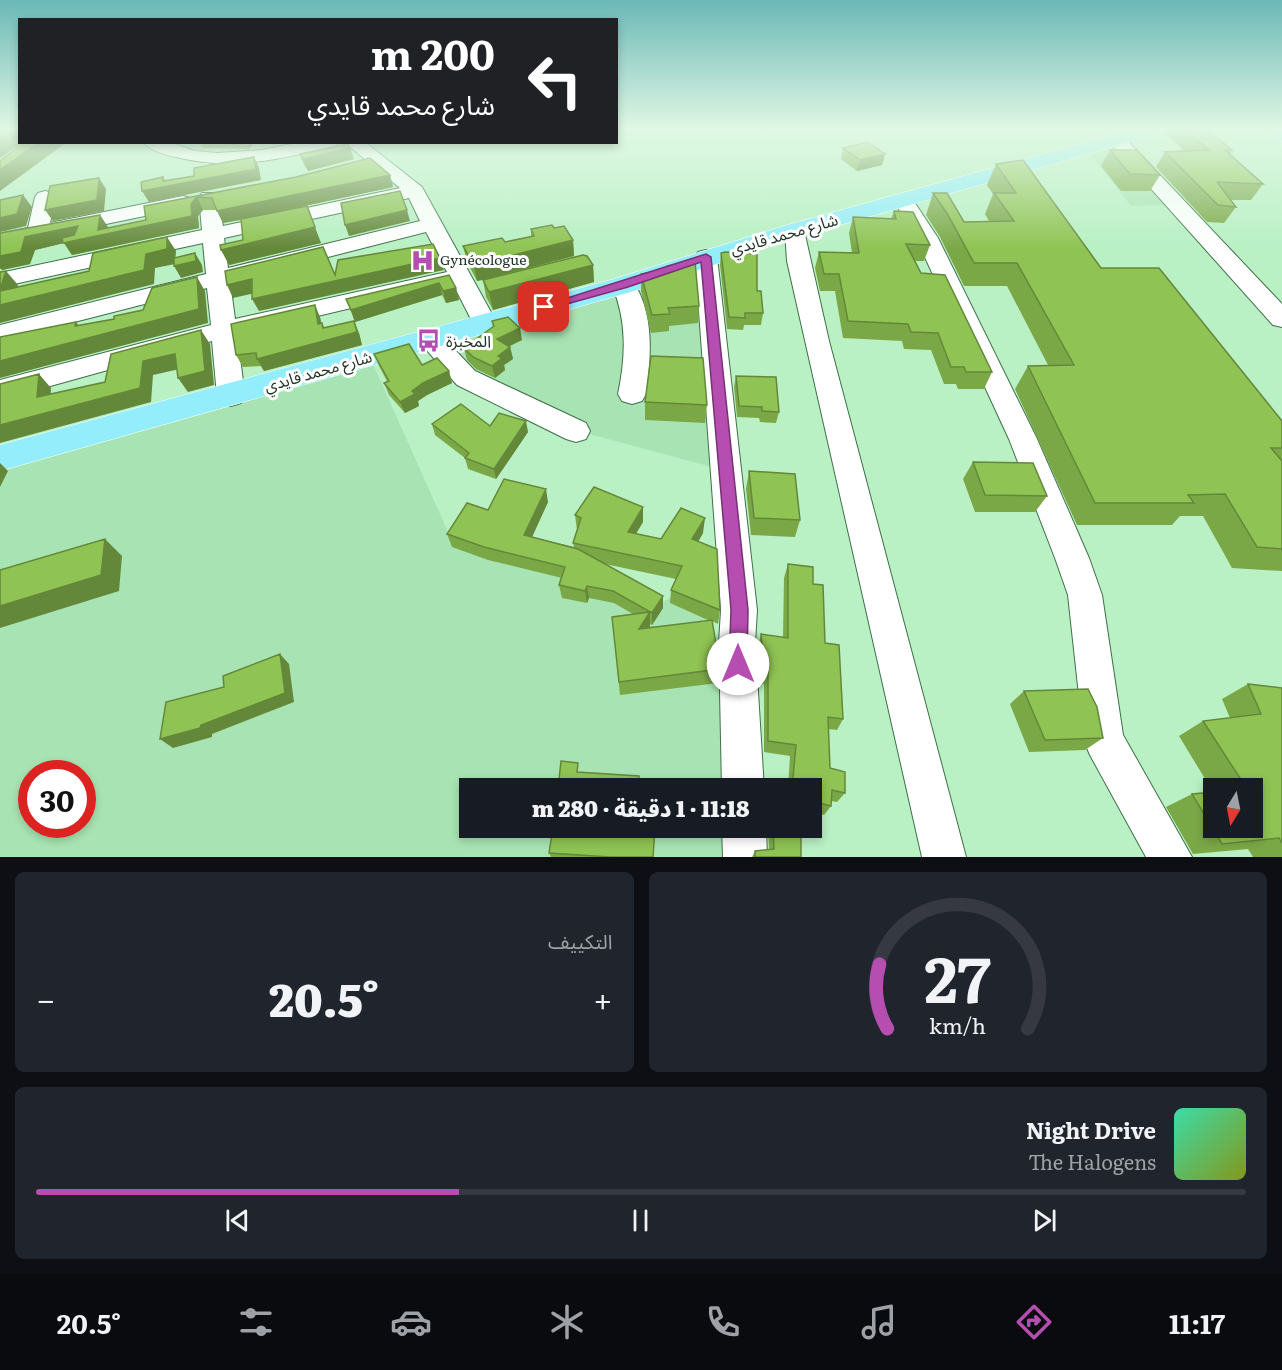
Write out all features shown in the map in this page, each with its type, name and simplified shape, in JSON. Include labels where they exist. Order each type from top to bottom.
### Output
[{"type":"main road","name":"شارع محمد قايدي","points":[[0,458],[431,340],[624,285],[796,230],[1016,169]]},
{"type":"street","points":[[387,169],[415,191],[485,323]]},
{"type":"street","points":[[1144,169],[1282,319]]},
{"type":"street","points":[[0,280],[415,191]]},
{"type":"street","points":[[0,240],[220,195],[211,234],[231,396]]},
{"type":"street","points":[[38,231],[45,197]]},
{"type":"street","points":[[904,201],[927,238],[1018,429],[1072,558],[1085,595],[1104,741],[1170,857]]},
{"type":"street","points":[[0,333],[432,224]]},
{"type":"street","points":[[796,230],[798,261],[816,341],[944,857]]},
{"type":"street","points":[[706,257],[740,610],[737,643],[743,778]]},
{"type":"street","points":[[0,390],[224,330],[463,284],[490,287]]},
{"type":"street","points":[[624,285],[637,328],[638,362],[632,394]]},
{"type":"street","points":[[431,340],[466,378],[576,431]]},
{"type":"street","points":[[744,838],[745,857]]},
{"type":"shaded area","points":[[1102,169],[1142,169],[1174,205],[1131,206]]},
{"type":"shaded area","points":[[698,262],[712,467],[537,420],[422,339]]},
{"type":"shaded area","points":[[373,364],[448,532],[649,611],[679,592],[708,612],[721,648],[728,778],[459,778],[459,838],[730,838],[731,857],[0,857],[0,462]]},
{"type":"building","points":[[194,169],[256,169],[142,191],[141,182],[163,177],[163,181],[194,176]]},
{"type":"building","points":[[327,169],[383,169],[390,175],[217,211],[212,198],[197,197],[191,204],[192,216],[63,243],[62,238],[74,235],[78,226],[25,237],[21,252],[0,256],[0,233],[100,215],[98,230],[146,220],[144,206]]},
{"type":"building","points":[[999,169],[1029,169],[1101,268],[1159,268],[1282,421],[1282,448],[1271,448],[1282,461],[1282,549],[1257,547],[1225,494],[1188,495],[1194,503],[1095,503],[1028,366],[1074,365],[1017,263],[974,263],[948,215],[933,193],[947,193],[964,222],[1014,221],[994,193],[1016,193]]},
{"type":"building","points":[[1126,169],[1154,169],[1160,175],[1130,174]]},
{"type":"building","points":[[1182,169],[1246,169],[1263,184],[1217,182],[1236,207],[1218,205]]},
{"type":"building","points":[[99,178],[97,200],[45,210],[50,186]]},
{"type":"building","points":[[400,191],[407,210],[345,225],[341,203]]},
{"type":"building","points":[[23,195],[17,214],[0,218],[0,200]]},
{"type":"building","points":[[307,206],[315,227],[221,250],[220,245],[243,240],[241,219]]},
{"type":"building","points":[[894,211],[913,212],[930,245],[906,244],[921,273],[945,275],[992,372],[966,372],[964,367],[951,367],[938,333],[911,332],[908,324],[848,321],[839,274],[824,274],[819,252],[859,253],[853,217],[896,219]]},
{"type":"building","points":[[552,225],[554,228],[564,226],[573,240],[474,265],[463,246],[502,238],[505,242],[534,236],[531,229]]},
{"type":"building","points":[[167,237],[167,249],[146,254],[144,270],[0,305],[0,291],[89,271],[93,253]]},
{"type":"building","points":[[433,244],[440,258],[252,299],[252,279],[227,285],[225,271],[323,247],[335,275],[338,260]]},
{"type":"building","points":[[195,253],[196,261],[174,266],[174,258]]},
{"type":"building","points":[[721,253],[757,254],[757,291],[761,291],[763,313],[745,313],[745,318],[729,317]]},
{"type":"building","points":[[583,255],[587,256],[593,265],[489,292],[483,280]]},
{"type":"building","points":[[695,261],[699,306],[668,308],[670,314],[652,315],[641,274]]},
{"type":"building","points":[[6,271],[0,289],[0,272]]},
{"type":"building","points":[[449,275],[456,288],[443,291],[439,283],[351,310],[346,299]]},
{"type":"building","points":[[197,277],[199,309],[0,361],[0,337],[76,322],[75,326],[114,319],[114,316],[143,310],[152,288]]},
{"type":"building","points":[[315,305],[318,324],[322,323],[323,328],[354,321],[357,332],[257,359],[256,353],[236,355],[231,324]]},
{"type":"building","points":[[508,317],[520,328],[497,339],[510,347],[498,356],[502,358],[492,366],[473,357],[464,348],[494,326],[492,321]]},
{"type":"building","points":[[201,330],[205,371],[178,378],[175,354],[143,361],[140,388],[0,425],[0,384],[39,374],[37,397],[105,382],[111,354]]},
{"type":"building","points":[[409,344],[422,365],[437,358],[449,371],[423,383],[412,391],[415,394],[400,402],[384,383],[389,381],[374,354]]},
{"type":"building","points":[[651,356],[703,358],[707,405],[645,402]]},
{"type":"building","points":[[736,376],[776,377],[779,412],[762,411],[762,407],[739,406]]},
{"type":"building","points":[[461,404],[490,426],[499,413],[526,421],[494,469],[465,458],[469,453],[432,424]]},
{"type":"building","points":[[973,462],[1033,463],[1047,496],[985,495]]},
{"type":"building","points":[[749,471],[795,474],[800,520],[754,518]]},
{"type":"building","points":[[504,479],[546,489],[524,535],[578,549],[663,596],[652,613],[613,591],[587,586],[585,591],[559,585],[565,567],[484,547],[447,534],[467,503],[488,510]]},
{"type":"building","points":[[594,487],[643,507],[628,532],[661,539],[681,508],[705,518],[692,539],[717,549],[720,610],[671,590],[682,566],[573,543],[581,518],[575,515]]},
{"type":"building","points":[[105,539],[101,575],[0,606],[0,570]]},
{"type":"building","points":[[788,564],[813,567],[813,584],[823,585],[825,643],[839,645],[843,719],[828,717],[830,768],[845,772],[845,793],[832,790],[831,806],[822,804],[822,778],[793,778],[796,745],[768,741],[768,671],[764,671],[761,634],[788,638]]},
{"type":"building","points":[[650,612],[639,629],[712,620],[720,669],[619,682],[612,617]]},
{"type":"building","points":[[280,654],[285,693],[201,725],[200,728],[160,739],[166,702],[224,687],[223,676]]},
{"type":"building","points":[[1248,684],[1282,688],[1282,843],[1279,838],[1222,844],[1218,838],[1263,838],[1263,778],[1240,778],[1203,721],[1261,714]]},
{"type":"building","points":[[1088,689],[1097,707],[1103,738],[1045,740],[1024,691]]},
{"type":"building","points":[[561,761],[578,763],[577,772],[639,776],[639,778],[559,778]]},
{"type":"building","points":[[1203,793],[1203,812],[1192,794]]},
{"type":"building","points":[[551,838],[654,838],[653,857],[549,853]]},
{"type":"building","points":[[773,838],[801,838],[801,857],[755,857],[755,851],[774,849]]},
{"type":"place","name":"Gynécologue","points":[[422,260]]},
{"type":"place","name":"المخبزة","points":[[428,341]]},
{"type":"route","points":[[544,307],[624,285],[706,257],[740,610],[738,664]]}]
